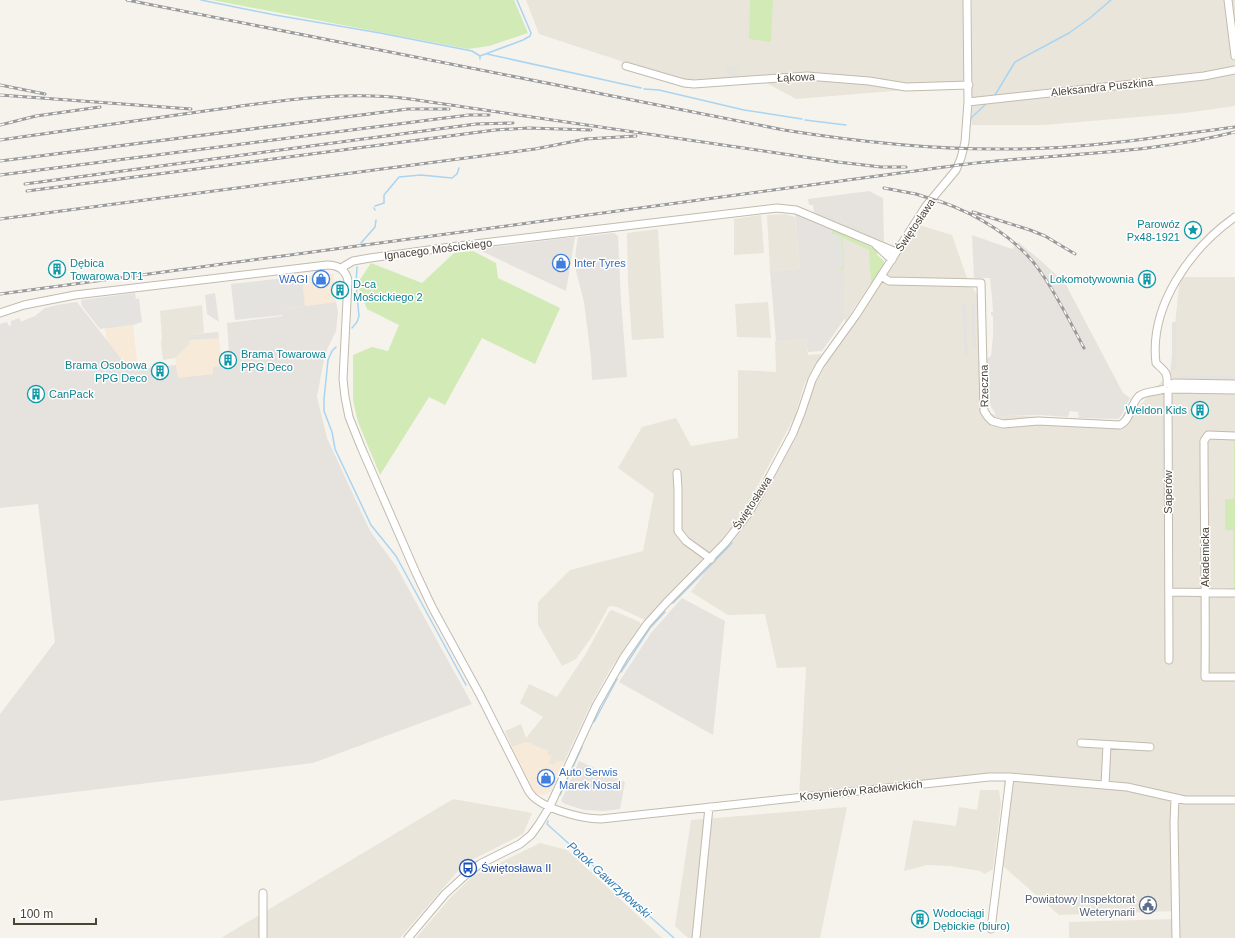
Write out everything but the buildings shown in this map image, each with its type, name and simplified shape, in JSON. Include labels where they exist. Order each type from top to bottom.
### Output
[{"type":"street","name":"Świętosława","points":[[408,938],[445,894],[469,872],[480,864],[514,848],[531,835],[539,824],[550,806],[596,706],[628,650],[661,608],[711,559],[733,534],[757,500],[797,424],[817,371],[927,206],[951,178],[958,165],[965,142],[968,102],[967,0]]},
{"type":"street","points":[[1228,0],[1235,56]]},
{"type":"street","name":"Łąkowa","points":[[626,66],[684,83],[694,84],[806,76],[869,81],[906,87],[968,85]]},
{"type":"street","name":"Aleksandra Puszkina","points":[[968,102],[1139,84],[1235,70]]},
{"type":"street","name":"Ignacego Mościckiego","points":[[341,268],[353,261],[370,258],[777,208],[796,210],[896,252]]},
{"type":"street","name":"Saperów","points":[[1169,660],[1168,376],[1166,372],[1156,364],[1157,328],[1169,294],[1181,274],[1195,255],[1235,217]]},
{"type":"street","name":"Ignacego Mościckiego","points":[[874,243],[892,260]]},
{"type":"street","points":[[0,313],[35,303],[97,291],[323,265],[333,265],[341,268]]},
{"type":"street","name":"Kosynierów Racławickich","points":[[341,268],[346,274],[348,281],[344,379],[345,397],[360,446],[432,607],[533,797],[574,816],[592,819],[979,778],[1010,777],[1127,787],[1175,798],[1191,800],[1235,800]]},
{"type":"street","name":"Rzeczna","points":[[881,276],[889,281],[981,283],[984,411],[988,417],[997,423],[1038,421],[1120,424],[1127,419],[1135,401],[1139,397],[1168,388]]},
{"type":"street","points":[[1168,388],[1174,383],[1235,384]]},
{"type":"street","points":[[1168,388],[1235,390]]},
{"type":"street","name":"Akademicka","points":[[1235,436],[1208,435],[1204,441],[1206,622],[1205,678],[1235,677]]},
{"type":"street","points":[[677,473],[678,531],[686,541],[711,559]]},
{"type":"street","points":[[1169,592],[1235,593]]},
{"type":"street","points":[[1080,743],[1150,747]]},
{"type":"street","points":[[1104,785],[1107,745]]},
{"type":"street","points":[[991,929],[1010,777]]},
{"type":"street","points":[[1175,798],[1176,938]]},
{"type":"street","points":[[696,938],[709,807]]},
{"type":"street","points":[[263,893],[263,938]]},
{"type":"shaded area","points":[[526,0],[964,0],[966,85],[796,99],[757,78],[691,82],[639,67],[539,34]]},
{"type":"shaded area","points":[[972,0],[1235,0],[1235,106],[1185,113],[1044,125],[972,125]]},
{"type":"shaded area","points":[[727,66],[738,68],[738,76],[728,76],[728,72],[726,72]]},
{"type":"shaded area","points":[[869,191],[883,198],[884,242],[814,213],[813,205],[809,205],[808,199]]},
{"type":"shaded area","points":[[785,214],[795,217],[800,269],[770,271],[767,215]]},
{"type":"shaded area","points":[[795,214],[843,234],[845,318],[822,351],[808,352],[806,339],[776,341],[770,271],[800,269]]},
{"type":"shaded area","points":[[761,215],[764,253],[734,255],[734,219]]},
{"type":"shaded area","points":[[797,220],[801,220],[809,225],[810,221],[821,226],[820,230],[842,236],[843,266],[832,266],[832,257],[828,255],[833,244],[823,240],[824,237],[820,235],[819,238],[812,235],[813,231],[810,233],[810,237],[798,236]]},
{"type":"shaded area","points":[[913,223],[952,235],[967,278],[979,298],[983,414],[1125,421],[1170,373],[1180,277],[1235,277],[1235,938],[1178,938],[1174,911],[1059,915],[1003,866],[1004,777],[799,797],[806,667],[777,668],[765,614],[728,615],[691,592],[735,531],[823,369]]},
{"type":"shaded area","points":[[658,229],[664,338],[632,340],[628,282],[627,233]]},
{"type":"shaded area","points":[[614,233],[618,236],[627,377],[592,380],[591,358],[584,302],[576,271],[576,249],[578,237]]},
{"type":"shaded area","points":[[972,235],[1012,249],[1018,242],[1065,283],[1123,393],[1130,398],[1118,419],[1079,418],[1078,412],[1070,411],[1068,417],[1040,415],[997,416],[991,407],[988,396],[986,359],[991,356],[993,336],[993,316],[991,315],[991,312],[993,312],[990,278],[974,278]]},
{"type":"shaded area","points":[[575,237],[566,291],[477,249]]},
{"type":"shaded area","points":[[843,238],[870,250],[871,283],[845,322]]},
{"type":"shaded area","points":[[333,273],[336,302],[305,306],[302,277]]},
{"type":"shaded area","points":[[302,276],[305,306],[282,309],[283,315],[235,320],[231,284]]},
{"type":"shaded area","points":[[135,293],[136,299],[139,298],[142,322],[133,325],[100,329],[82,306],[81,300]]},
{"type":"shaded area","points":[[215,293],[219,322],[207,314],[205,295]]},
{"type":"shaded area","points":[[77,302],[130,370],[176,365],[178,378],[213,374],[213,367],[222,366],[221,353],[229,352],[227,323],[283,316],[282,309],[336,302],[338,312],[336,331],[325,354],[317,397],[327,438],[370,531],[396,566],[472,704],[313,763],[0,801],[0,714],[55,642],[38,504],[0,508],[0,330],[35,316],[45,308]]},
{"type":"shaded area","points":[[768,302],[771,338],[737,337],[735,304]]},
{"type":"shaded area","points":[[962,303],[966,303],[968,355],[964,355]]},
{"type":"shaded area","points":[[971,303],[975,303],[976,348],[972,348]]},
{"type":"shaded area","points":[[202,305],[204,333],[189,335],[190,344],[181,353],[175,358],[163,360],[160,311]]},
{"type":"shaded area","points":[[19,318],[24,327],[0,337],[0,324],[7,322],[9,326],[11,325],[11,321]]},
{"type":"shaded area","points":[[1172,322],[1176,322],[1176,369],[1172,369]]},
{"type":"shaded area","points":[[133,325],[138,369],[130,370],[107,341],[105,328]]},
{"type":"shaded area","points":[[218,332],[222,366],[213,374],[178,378],[175,358],[190,344],[189,335]]},
{"type":"shaded area","points":[[218,332],[219,338],[189,340],[189,335]]},
{"type":"shaded area","points":[[806,339],[808,355],[822,354],[804,385],[795,416],[742,515],[706,558],[645,620],[617,607],[609,606],[593,635],[576,659],[562,666],[538,625],[538,602],[570,570],[643,551],[654,494],[618,468],[642,427],[676,418],[691,446],[738,438],[738,370],[776,372],[775,341]]},
{"type":"shaded area","points":[[1181,376],[1235,376],[1235,380],[1181,380]]},
{"type":"shaded area","points":[[1165,402],[1166,474],[1162,473],[1162,403]]},
{"type":"shaded area","points":[[682,598],[725,621],[713,735],[619,682],[651,633]]},
{"type":"shaded area","points":[[612,610],[640,622],[641,625],[611,668],[590,706],[564,762],[557,761],[554,765],[548,763],[547,754],[527,742],[512,747],[505,731],[521,724],[526,738],[543,717],[520,703],[529,684],[557,697],[585,655],[609,612]]},
{"type":"shaded area","points":[[527,742],[548,751],[547,754],[552,756],[549,763],[554,765],[557,761],[564,762],[550,792],[547,794],[542,795],[535,793],[512,747]]},
{"type":"shaded area","points":[[579,761],[625,782],[620,809],[604,811],[584,810],[565,804],[561,801]]},
{"type":"shaded area","points":[[980,790],[999,790],[1001,804],[993,869],[985,874],[980,871],[950,866],[927,865],[904,871],[913,820],[956,826],[959,807],[977,810]]},
{"type":"shaded area","points":[[453,799],[532,813],[523,834],[464,864],[400,938],[221,938]]},
{"type":"shaded area","points":[[847,807],[820,938],[688,938],[675,926],[691,820]]},
{"type":"shaded area","points":[[540,843],[567,850],[662,938],[416,938],[450,898],[473,876]]},
{"type":"shaded area","points":[[1173,919],[1173,938],[1069,938],[1069,922]]},
{"type":"green space","points":[[212,0],[514,0],[528,33],[489,46],[468,49]]},
{"type":"green space","points":[[750,0],[773,0],[771,42],[749,39]]},
{"type":"green space","points":[[833,230],[878,251],[877,255],[884,261],[883,269],[871,287],[869,286],[871,283],[869,250],[843,238],[844,269],[838,269],[843,268],[842,236],[832,234]]},
{"type":"green space","points":[[473,251],[496,263],[498,278],[560,308],[535,364],[482,338],[445,405],[429,397],[380,475],[358,422],[353,400],[353,355],[372,347],[388,351],[399,325],[367,309],[357,284],[371,263],[422,283],[454,253]]},
{"type":"green space","points":[[1234,441],[1235,589],[1233,530],[1225,530],[1225,499],[1234,499]]},
{"type":"waterway","points":[[201,0],[472,51],[480,56]]},
{"type":"waterway","points":[[480,59],[480,56],[530,36],[531,33],[517,0]]},
{"type":"waterway","name":"Potok Gawrzyłowski","points":[[995,95],[1015,62],[1069,33],[1111,0]]},
{"type":"waterway","points":[[487,54],[641,88]]},
{"type":"waterway","points":[[644,89],[659,90],[744,110],[802,119]]},
{"type":"waterway","name":"Potok Gawrzyłowski","points":[[969,130],[971,118],[987,103]]},
{"type":"waterway","points":[[805,120],[846,125]]},
{"type":"waterway","points":[[375,206],[384,203],[384,195],[399,177],[421,175],[452,178],[457,174],[459,168]]},
{"type":"waterway","points":[[361,243],[375,227],[376,220]]},
{"type":"waterway","points":[[352,328],[357,322],[359,316],[356,285],[357,267]]},
{"type":"waterway","points":[[336,347],[332,351],[328,360],[324,399],[324,411],[332,432],[335,449],[371,525],[396,556],[466,685]]},
{"type":"waterway","name":"Potok Gawrzyłowski","points":[[673,603],[732,543]]},
{"type":"waterway","name":"Potok Gawrzyłowski","points":[[621,672],[650,628],[665,612]]},
{"type":"waterway","name":"Potok Gawrzyłowski","points":[[594,722],[617,679]]},
{"type":"waterway","name":"Potok Gawrzyłowski","points":[[560,795],[582,747]]},
{"type":"waterway","name":"Potok Gawrzyłowski","points":[[548,821],[547,824],[674,938]]},
{"type":"railway","points":[[127,0],[784,130],[868,142],[924,147],[981,149],[1066,147],[1122,142],[1235,127]]},
{"type":"railway","points":[[0,85],[45,94]]},
{"type":"railway","points":[[0,95],[191,109]]},
{"type":"railway","points":[[0,140],[281,101],[333,96],[359,96],[410,99],[838,162],[881,167],[906,167]]},
{"type":"railway","points":[[0,125],[36,116],[100,107]]},
{"type":"railway","points":[[0,161],[408,109],[449,109]]},
{"type":"railway","points":[[0,175],[469,115],[489,115]]},
{"type":"railway","points":[[25,184],[476,124],[513,123]]},
{"type":"railway","points":[[27,191],[495,130],[529,128],[591,130]]},
{"type":"railway","points":[[0,294],[952,166],[1165,146],[1235,132]]},
{"type":"railway","points":[[0,219],[535,149],[586,139],[636,136]]},
{"type":"railway","points":[[884,188],[916,194],[944,203]]},
{"type":"railway","points":[[939,201],[968,213],[995,228],[1031,259],[1046,280],[1084,348]]},
{"type":"railway","points":[[973,212],[1045,236],[1075,254]]},
{"type":"place","name":"Parowóz Px48-1921","points":[[1193,230]]},
{"type":"place","name":"Inter Tyres","points":[[561,263]]},
{"type":"place","name":"Dębica Towarowa DT1","points":[[57,269]]},
{"type":"place","name":"WAGI","points":[[321,279]]},
{"type":"place","name":"Lokomotywownia","points":[[1147,279]]},
{"type":"place","name":"D-ca Mościckiego 2","points":[[340,290]]},
{"type":"place","name":"Brama Towarowa PPG Deco","points":[[228,360]]},
{"type":"place","name":"Brama Osobowa PPG Deco","points":[[160,371]]},
{"type":"place","name":"CanPack","points":[[36,394]]},
{"type":"place","name":"Weldon Kids","points":[[1200,410]]},
{"type":"place","name":"Auto Serwis Marek Nosal","points":[[546,778]]},
{"type":"place","name":"Świętosława II","points":[[468,868]]},
{"type":"place","name":"Powiatowy Inspektorat Weterynarii","points":[[1148,905]]},
{"type":"place","name":"Wodociągi Dębickie (biuro)","points":[[920,919]]}]
